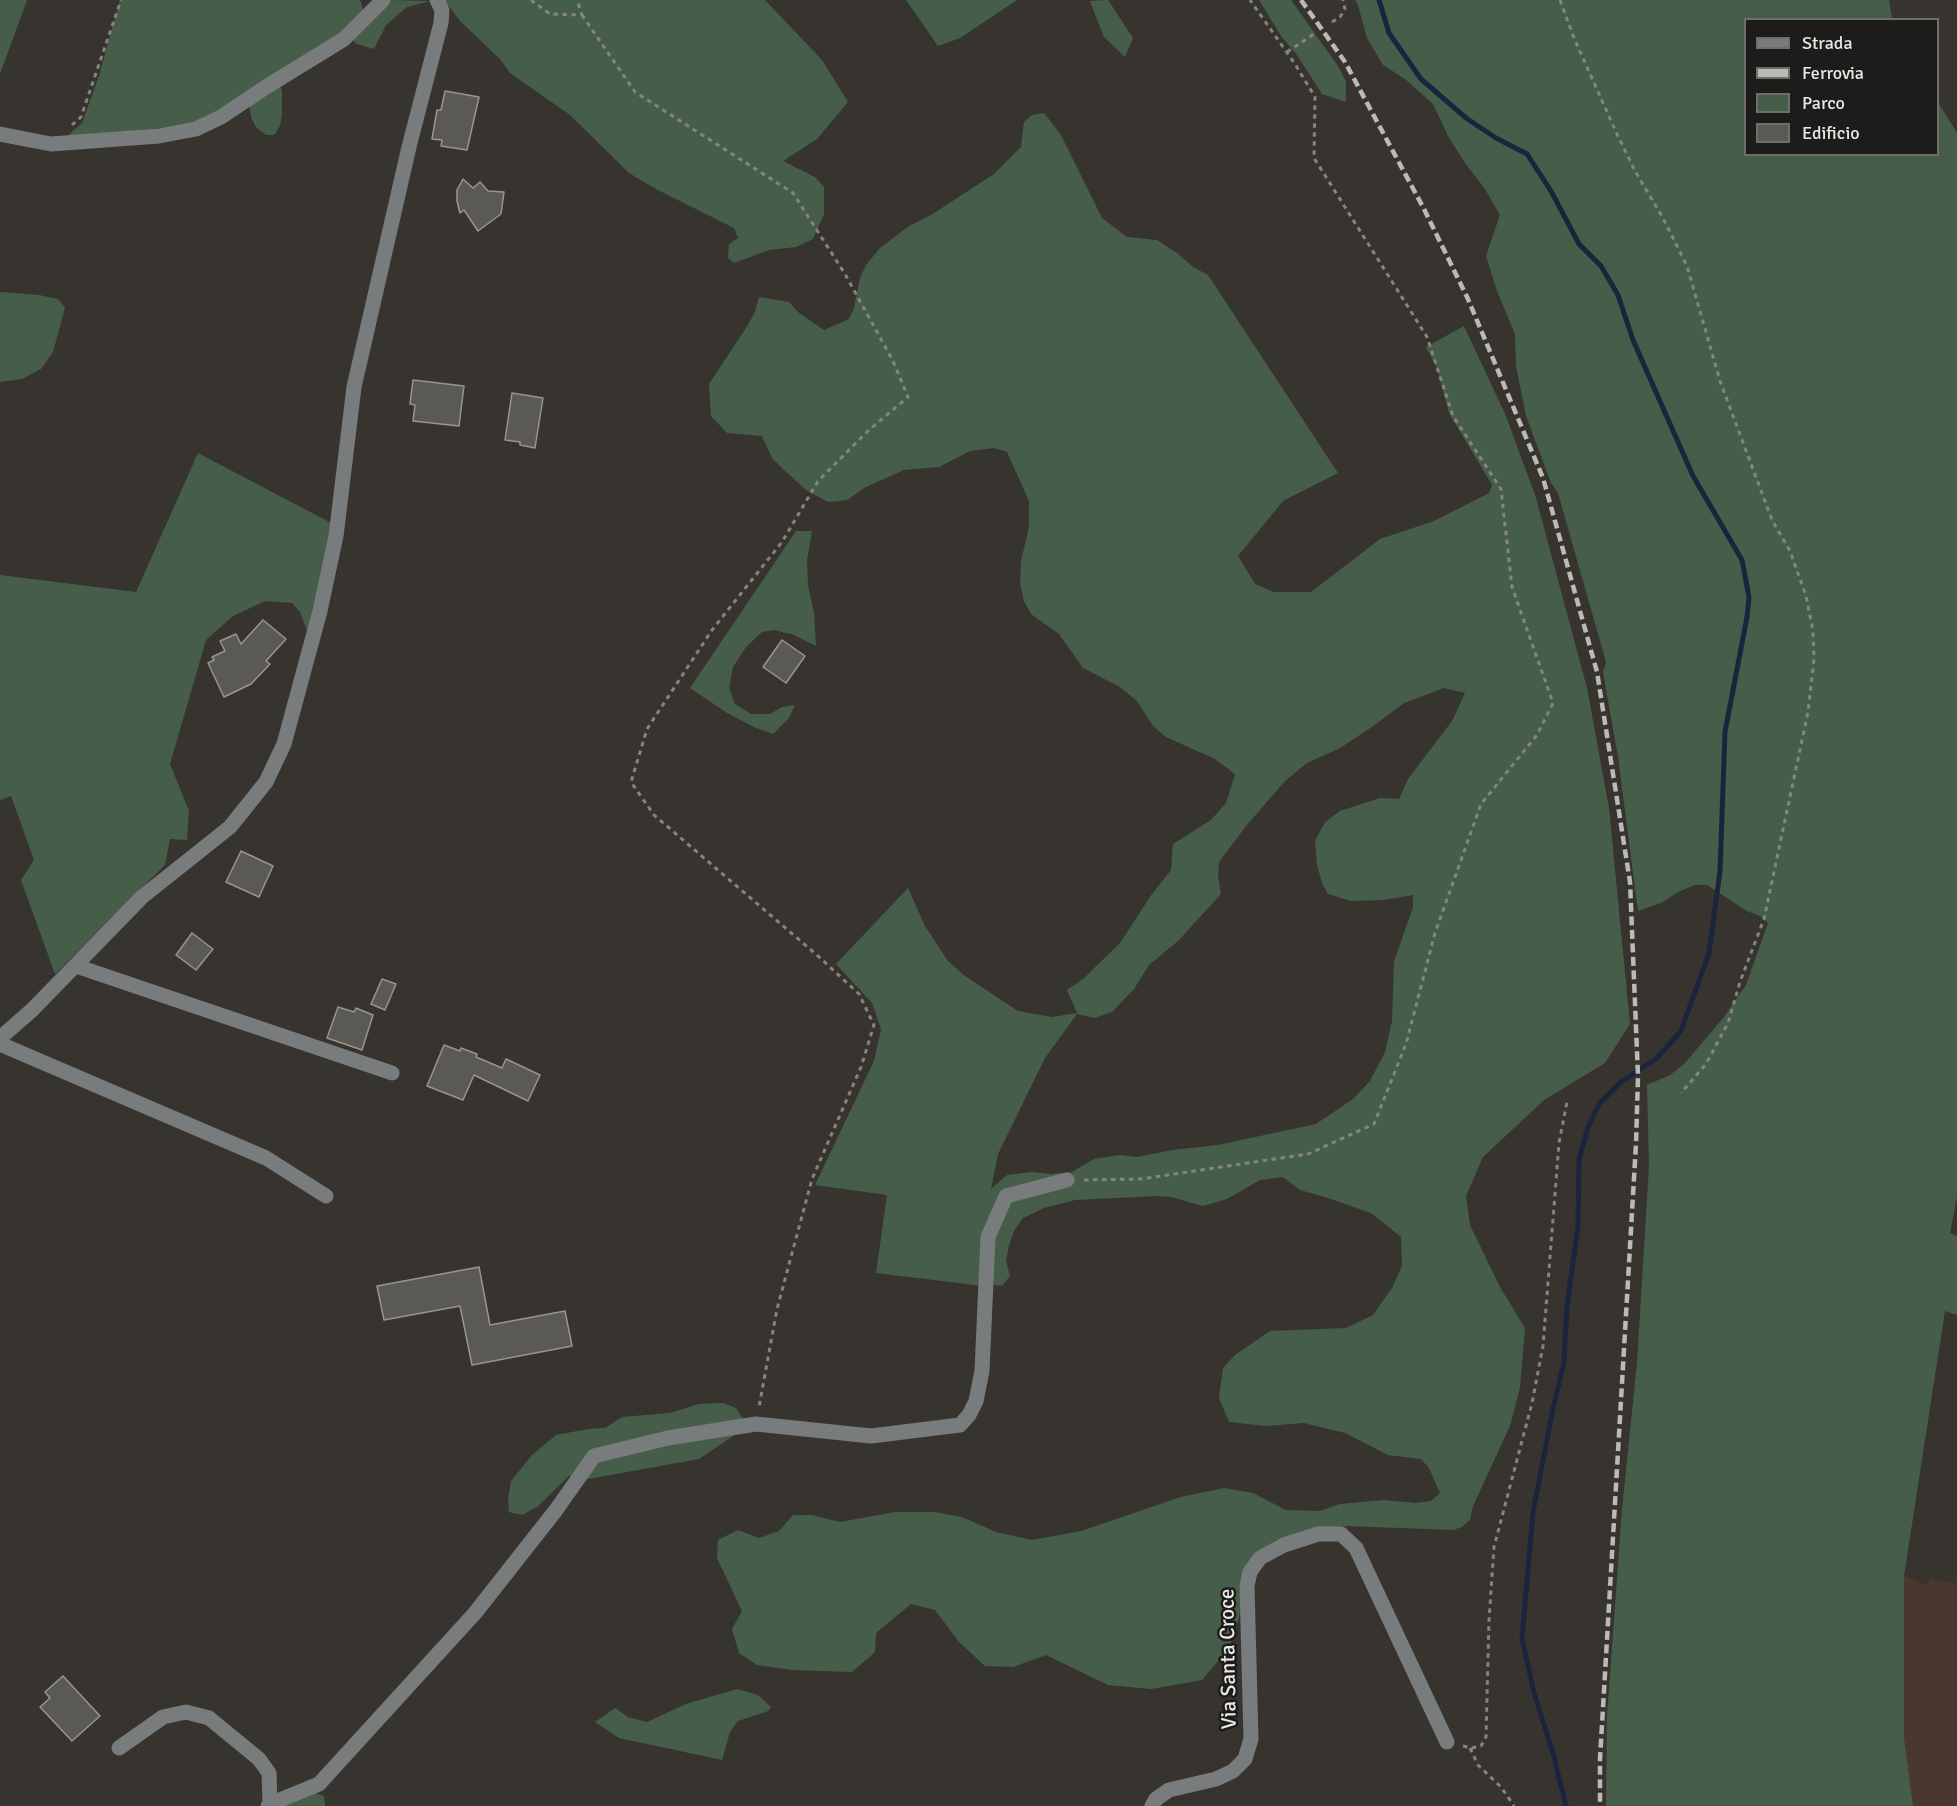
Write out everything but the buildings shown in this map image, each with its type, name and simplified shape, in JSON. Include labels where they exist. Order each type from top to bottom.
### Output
[{"type":"street","points":[[0,134],[51,144],[159,136],[196,129],[221,117],[344,39],[382,0]]},
{"type":"street","points":[[0,1038],[32,1010],[142,897],[230,826],[266,782],[284,744],[320,611],[336,536],[354,387],[409,147],[441,23],[442,10],[437,0]]},
{"type":"street","points":[[76,966],[392,1072]]},
{"type":"street","points":[[0,1044],[266,1158],[326,1196]]},
{"type":"street","points":[[119,1748],[163,1717],[186,1712],[209,1718],[259,1759],[268,1773],[269,1805],[319,1784],[475,1612],[556,1510],[594,1456],[668,1438],[756,1424],[872,1436],[960,1425],[969,1415],[976,1401],[981,1371],[988,1237],[1006,1196],[1067,1180]]},
{"type":"street","name":"Via Santa Croce","points":[[1152,1806],[1156,1799],[1169,1790],[1216,1779],[1233,1771],[1245,1759],[1251,1739],[1247,1586],[1250,1572],[1260,1558],[1284,1545],[1318,1534],[1341,1534],[1356,1548],[1447,1742]]},
{"type":"path","points":[[51,144],[81,117],[121,0]]},
{"type":"path","points":[[531,0],[550,14],[582,15]]},
{"type":"path","points":[[577,0],[582,15],[634,92],[793,193],[845,274],[893,361],[908,398],[869,430],[818,480],[782,542],[712,630],[646,729],[631,783],[654,815],[859,994],[874,1024],[861,1067],[812,1179],[777,1309],[756,1424]]},
{"type":"path","points":[[1067,1180],[1141,1179],[1308,1154],[1374,1124],[1406,1044],[1435,933],[1481,804],[1537,735],[1553,703],[1512,587],[1501,489],[1453,416],[1427,337],[1314,158],[1316,97],[1250,0]]},
{"type":"path","points":[[1332,22],[1340,17],[1345,9],[1343,0]]},
{"type":"path","points":[[1560,0],[1616,132],[1687,266],[1720,381],[1772,520],[1790,551],[1806,596],[1813,631],[1814,659],[1808,712],[1764,919],[1740,982],[1728,1023],[1706,1064],[1681,1093]]},
{"type":"path","points":[[1287,52],[1314,34]]},
{"type":"path","points":[[1447,1742],[1470,1748],[1481,1746],[1486,1737],[1489,1620],[1494,1547],[1532,1403],[1543,1346],[1559,1143],[1567,1102]]},
{"type":"path","points":[[1470,1748],[1478,1765],[1501,1787],[1514,1806]]},
{"type":"shaded area","points":[[1957,1575],[1957,1806],[1913,1806],[1904,1737],[1904,1576],[1928,1585],[1930,1578],[1955,1584]]},
{"type":"green space","points":[[0,0],[27,0],[0,74]]},
{"type":"green space","points":[[120,0],[360,0],[364,12],[335,38],[214,116],[182,126],[66,137],[82,123],[99,76]]},
{"type":"green space","points":[[388,0],[430,1],[407,7],[386,25],[374,49],[357,44],[350,38]]},
{"type":"green space","points":[[444,0],[765,0],[822,60],[848,102],[817,139],[783,161],[815,177],[824,187],[824,214],[813,239],[796,247],[769,250],[734,263],[728,258],[729,244],[738,238],[734,228],[629,173],[570,115],[510,73],[500,59],[461,22]]},
{"type":"green space","points":[[906,0],[1017,0],[960,38],[938,46]]},
{"type":"green space","points":[[1108,0],[1133,38],[1125,57],[1104,37],[1090,1]]},
{"type":"green space","points":[[1259,0],[1291,0],[1338,66],[1346,82],[1346,102],[1322,94]]},
{"type":"green space","points":[[1355,0],[1889,0],[1892,18],[1744,18],[1744,156],[1939,156],[1939,104],[1957,133],[1957,1197],[1950,1233],[1957,1236],[1957,1315],[1945,1311],[1904,1576],[1904,1737],[1913,1806],[1606,1806],[1607,1716],[1622,1509],[1637,1363],[1649,1167],[1647,1085],[1670,1075],[1684,1064],[1724,1017],[1746,985],[1768,923],[1707,885],[1695,885],[1661,903],[1638,911],[1618,757],[1603,672],[1606,662],[1558,493],[1551,483],[1526,416],[1516,366],[1515,334],[1497,291],[1486,256],[1500,215],[1448,136],[1433,104],[1405,79],[1383,65],[1367,38]]},
{"type":"green space","points":[[279,81],[282,92],[280,126],[274,135],[266,135],[256,127],[251,117],[249,101]]},
{"type":"green space","points":[[1044,113],[1061,135],[1102,218],[1127,237],[1157,240],[1193,267],[1208,275],[1338,473],[1283,501],[1238,556],[1255,584],[1274,592],[1311,592],[1380,539],[1434,521],[1489,493],[1492,485],[1449,413],[1437,368],[1426,347],[1464,326],[1506,416],[1536,498],[1587,688],[1609,808],[1630,1024],[1605,1063],[1544,1100],[1483,1157],[1466,1196],[1470,1225],[1500,1287],[1525,1328],[1520,1387],[1510,1426],[1473,1506],[1470,1520],[1462,1527],[1453,1530],[1347,1526],[1314,1530],[1283,1538],[1242,1588],[1239,1618],[1229,1648],[1202,1680],[1151,1689],[1108,1685],[1046,1655],[1013,1667],[985,1666],[959,1642],[935,1610],[911,1604],[876,1633],[875,1652],[852,1672],[792,1670],[757,1665],[739,1653],[732,1629],[742,1611],[717,1558],[718,1540],[738,1530],[759,1538],[779,1531],[793,1515],[811,1515],[840,1522],[895,1512],[934,1512],[962,1517],[996,1532],[1032,1540],[1081,1531],[1181,1497],[1224,1488],[1253,1493],[1286,1510],[1320,1511],[1340,1504],[1384,1500],[1415,1503],[1431,1501],[1440,1493],[1429,1468],[1421,1459],[1388,1455],[1345,1433],[1304,1423],[1265,1426],[1229,1422],[1219,1398],[1223,1368],[1235,1355],[1270,1331],[1346,1328],[1373,1315],[1392,1288],[1402,1266],[1401,1237],[1371,1213],[1300,1190],[1283,1177],[1260,1180],[1227,1199],[1203,1206],[1171,1197],[1156,1196],[1075,1200],[1044,1208],[1023,1218],[1014,1231],[1009,1245],[1006,1261],[1010,1276],[1002,1286],[994,1285],[984,1276],[983,1286],[876,1273],[887,1195],[815,1185],[874,1061],[881,1029],[872,1003],[836,964],[908,888],[925,926],[948,961],[965,976],[1018,1011],[1052,1017],[1077,1013],[1067,990],[1083,979],[1120,943],[1152,894],[1171,870],[1173,844],[1211,820],[1226,803],[1235,774],[1215,759],[1166,737],[1153,726],[1137,701],[1120,687],[1083,668],[1059,634],[1031,614],[1024,601],[1020,583],[1021,561],[1029,527],[1029,501],[1007,452],[994,448],[970,451],[939,467],[904,470],[866,487],[847,500],[828,502],[806,490],[772,458],[762,436],[727,433],[711,416],[709,384],[746,328],[755,312],[759,297],[789,302],[799,313],[824,330],[849,319],[854,308],[860,278],[866,265],[880,248],[909,226],[931,215],[994,174],[1021,147],[1024,122],[1032,115]],"holes":[[[1444,688],[1465,693],[1452,721],[1408,779],[1399,799],[1380,798],[1340,811],[1325,822],[1315,841],[1317,865],[1328,894],[1351,901],[1384,900],[1413,895],[1413,907],[1394,962],[1392,1021],[1385,1052],[1370,1081],[1353,1099],[1316,1124],[1218,1145],[1137,1157],[1120,1155],[1094,1159],[1072,1172],[1051,1174],[1032,1172],[1007,1175],[991,1189],[998,1154],[1045,1058],[1077,1014],[1095,1018],[1112,1012],[1134,989],[1149,965],[1178,941],[1221,894],[1218,876],[1219,862],[1246,826],[1285,781],[1307,763],[1340,748],[1404,703]]]},
{"type":"green space","points":[[0,292],[58,299],[65,308],[53,352],[41,369],[22,379],[0,382]]},
{"type":"green space","points":[[198,453],[333,524],[308,634],[300,612],[292,603],[265,601],[233,616],[206,640],[170,764],[189,811],[187,840],[170,839],[165,865],[55,974],[21,880],[34,860],[11,796],[0,800],[0,575],[136,592]]},
{"type":"green space","points":[[796,531],[812,531],[807,560],[816,646],[794,635],[774,630],[762,632],[746,647],[733,667],[729,688],[735,704],[751,714],[770,714],[782,707],[795,705],[789,718],[773,734],[727,713],[690,688]]},
{"type":"green space","points":[[723,1403],[736,1408],[744,1420],[742,1430],[699,1459],[583,1480],[569,1476],[537,1507],[522,1515],[509,1512],[508,1499],[511,1481],[532,1455],[556,1435],[605,1428],[622,1417],[670,1413],[699,1404]]},
{"type":"green space","points":[[737,1689],[758,1695],[771,1707],[768,1711],[738,1721],[730,1732],[722,1760],[619,1738],[595,1722],[615,1708],[628,1717],[647,1722],[686,1704]]},
{"type":"green space","points":[[312,1792],[324,1796],[325,1806],[280,1806]]},
{"type":"waterway","points":[[1379,0],[1389,33],[1421,79],[1466,118],[1496,138],[1527,154],[1551,191],[1579,244],[1601,266],[1618,295],[1633,340],[1693,476],[1742,560],[1749,597],[1725,732],[1720,871],[1709,953],[1681,1031],[1657,1058],[1620,1083],[1599,1104],[1588,1127],[1579,1159],[1578,1226],[1567,1306],[1564,1362],[1533,1512],[1522,1638],[1534,1693],[1553,1753],[1566,1806]]},
{"type":"railway","points":[[1301,0],[1345,62],[1424,209],[1468,299],[1543,478],[1597,672],[1630,882],[1638,1076],[1600,1759],[1600,1806]]}]
